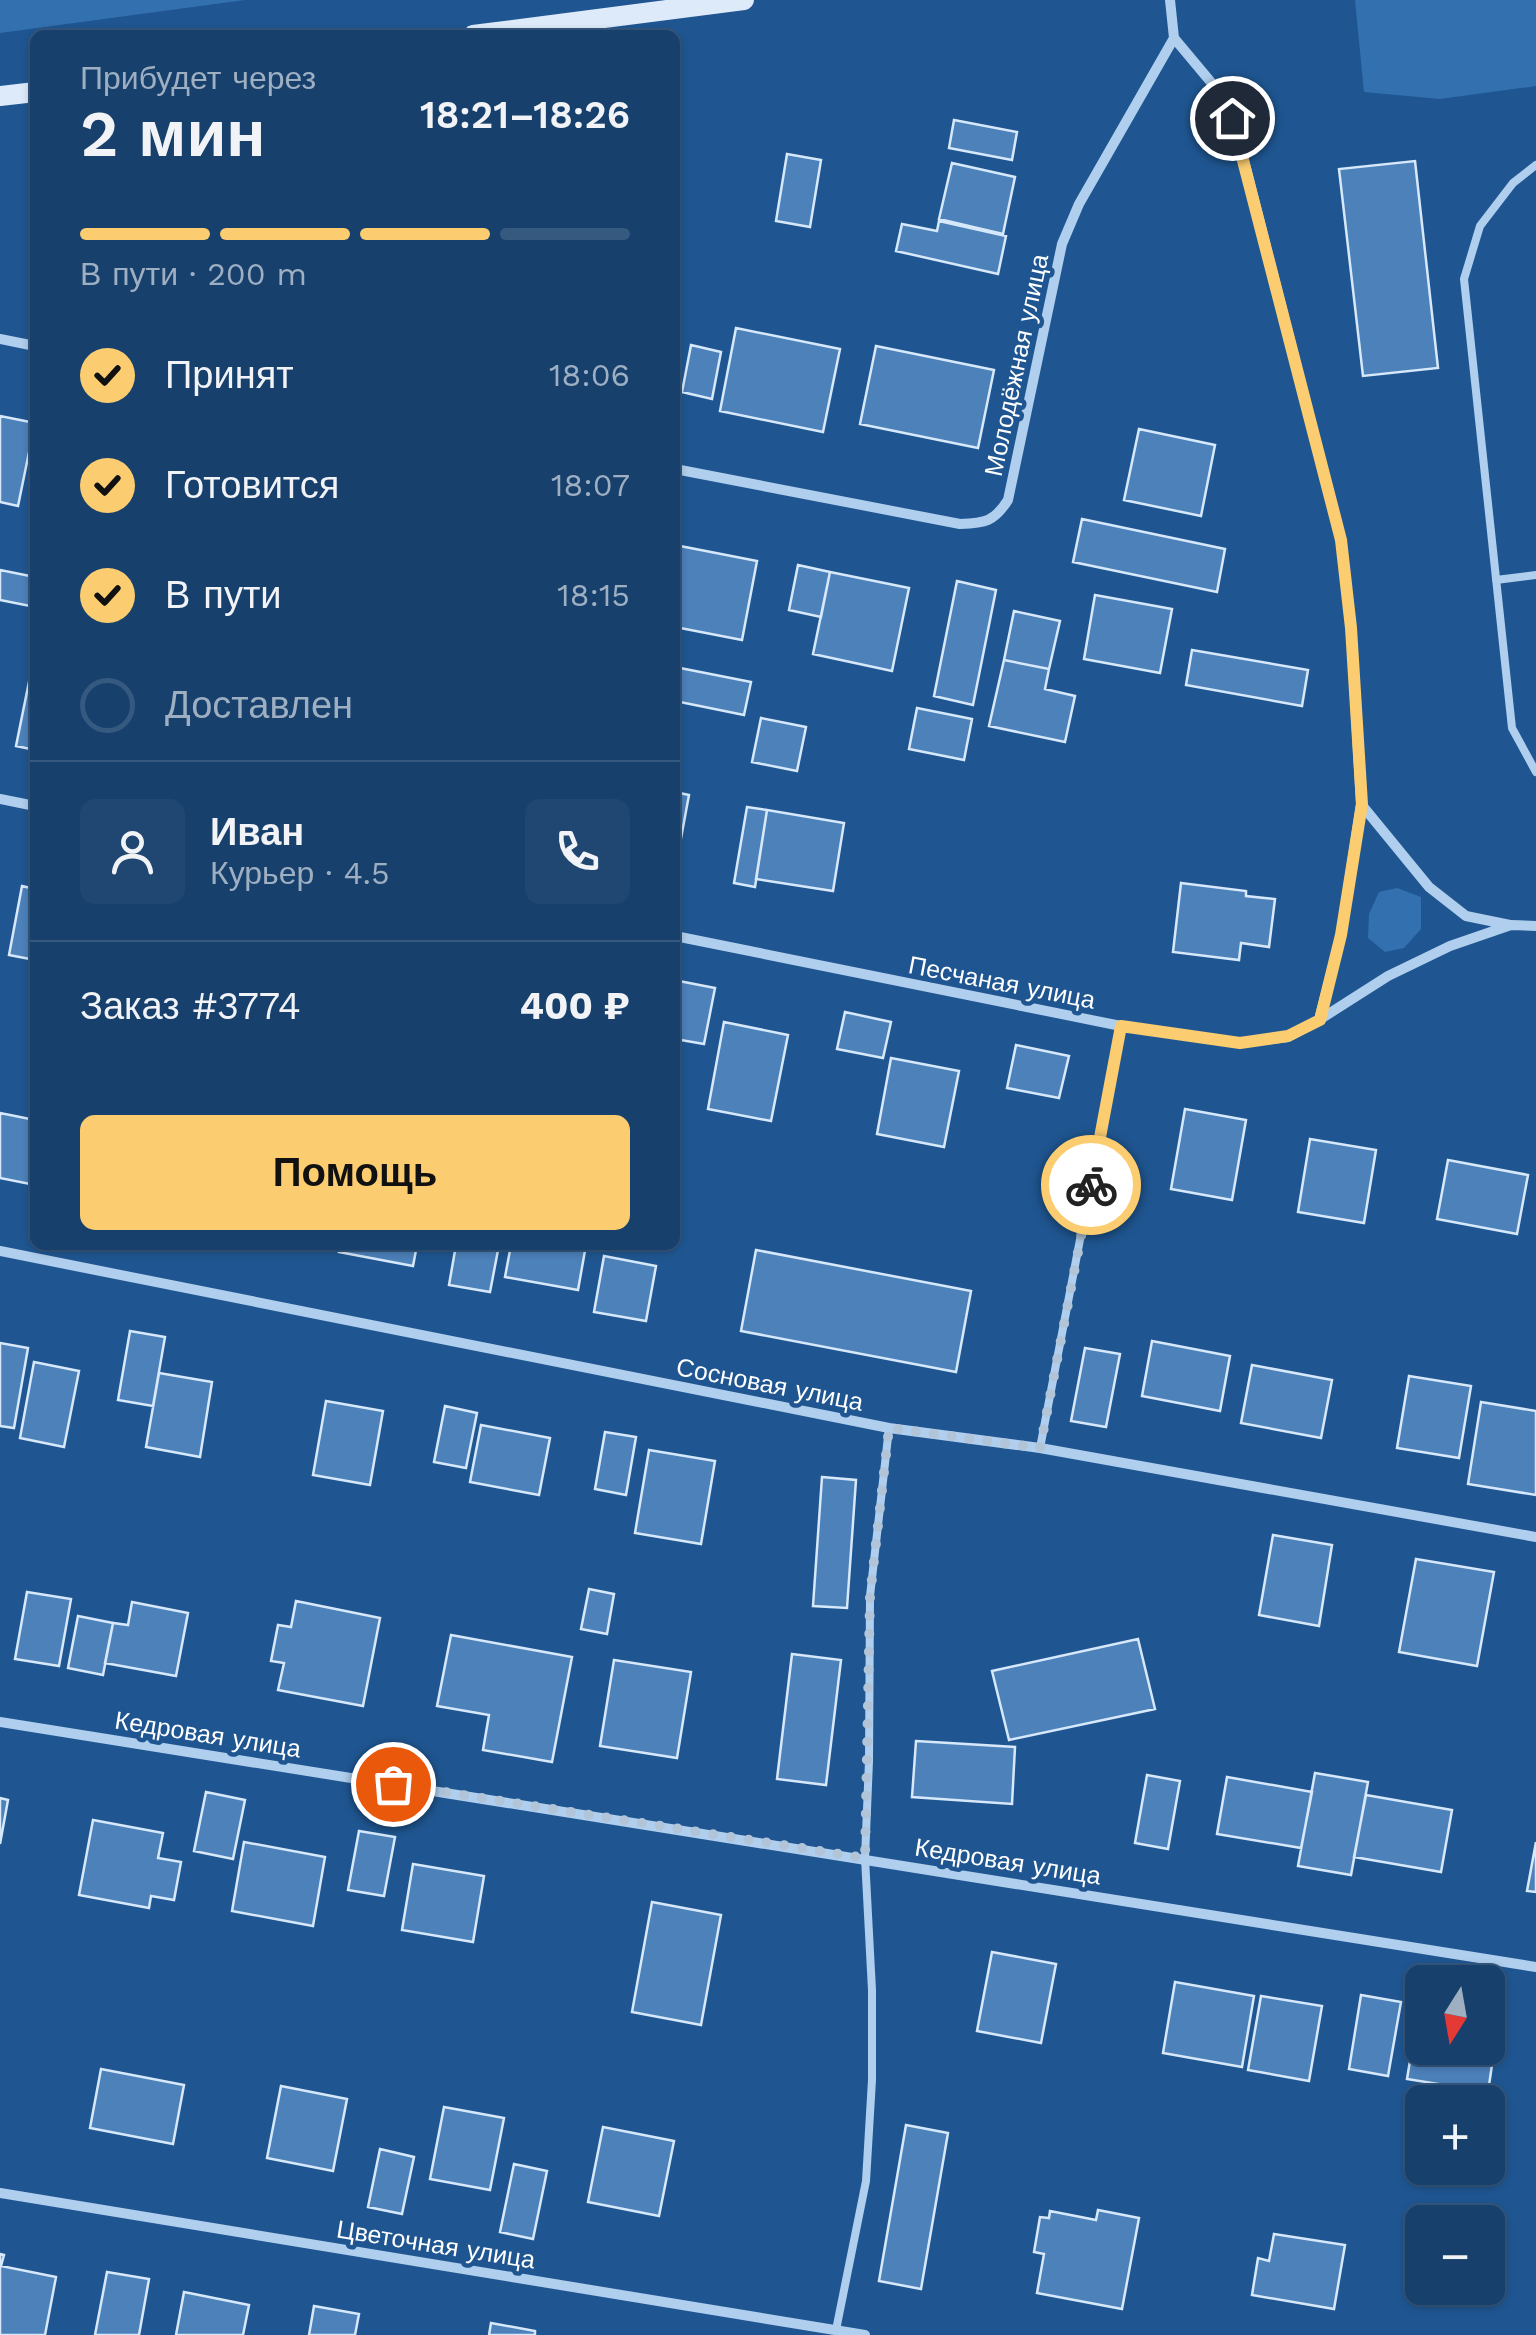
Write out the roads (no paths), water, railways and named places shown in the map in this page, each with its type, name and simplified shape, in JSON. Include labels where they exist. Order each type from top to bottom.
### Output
[{"type":"main road","points":[[512,30],[744,0]]},
{"type":"main road","points":[[0,96],[30,93]]},
{"type":"street","points":[[1170,0],[1174,38],[1216,86],[1232,118],[1341,540],[1362,804],[1341,935],[1320,1020]]},
{"type":"street","name":"Молодёжная улица","points":[[680,470],[960,524],[983,523],[999,514],[1008,500],[1062,244],[1079,204],[1174,38]]},
{"type":"street","points":[[0,339],[30,345]]},
{"type":"street","points":[[0,799],[30,805]]},
{"type":"street","points":[[1362,804],[1428,886],[1466,916],[1512,925]]},
{"type":"street","name":"Песчаная улица","points":[[680,937],[1121,1026],[1240,1043],[1288,1036],[1388,976],[1450,946],[1512,925],[1536,926]]},
{"type":"street","name":"Сосновая улица","points":[[0,1250],[889,1428],[1040,1448],[1536,1537]]},
{"type":"street","name":"Кедровая улица","points":[[0,1722],[1536,1966]]},
{"type":"street","name":"Цветочная улица","points":[[0,2193],[865,2335]]},
{"type":"lane","points":[[1536,165],[1512,183],[1480,226],[1464,279],[1512,728],[1536,772]]},
{"type":"lane","points":[[1496,580],[1536,575]]},
{"type":"lane","points":[[1040,1448],[1121,1026]]},
{"type":"lane","points":[[836,2330],[866,2182],[872,2080],[865,1858],[870,1596],[889,1428]]}]
